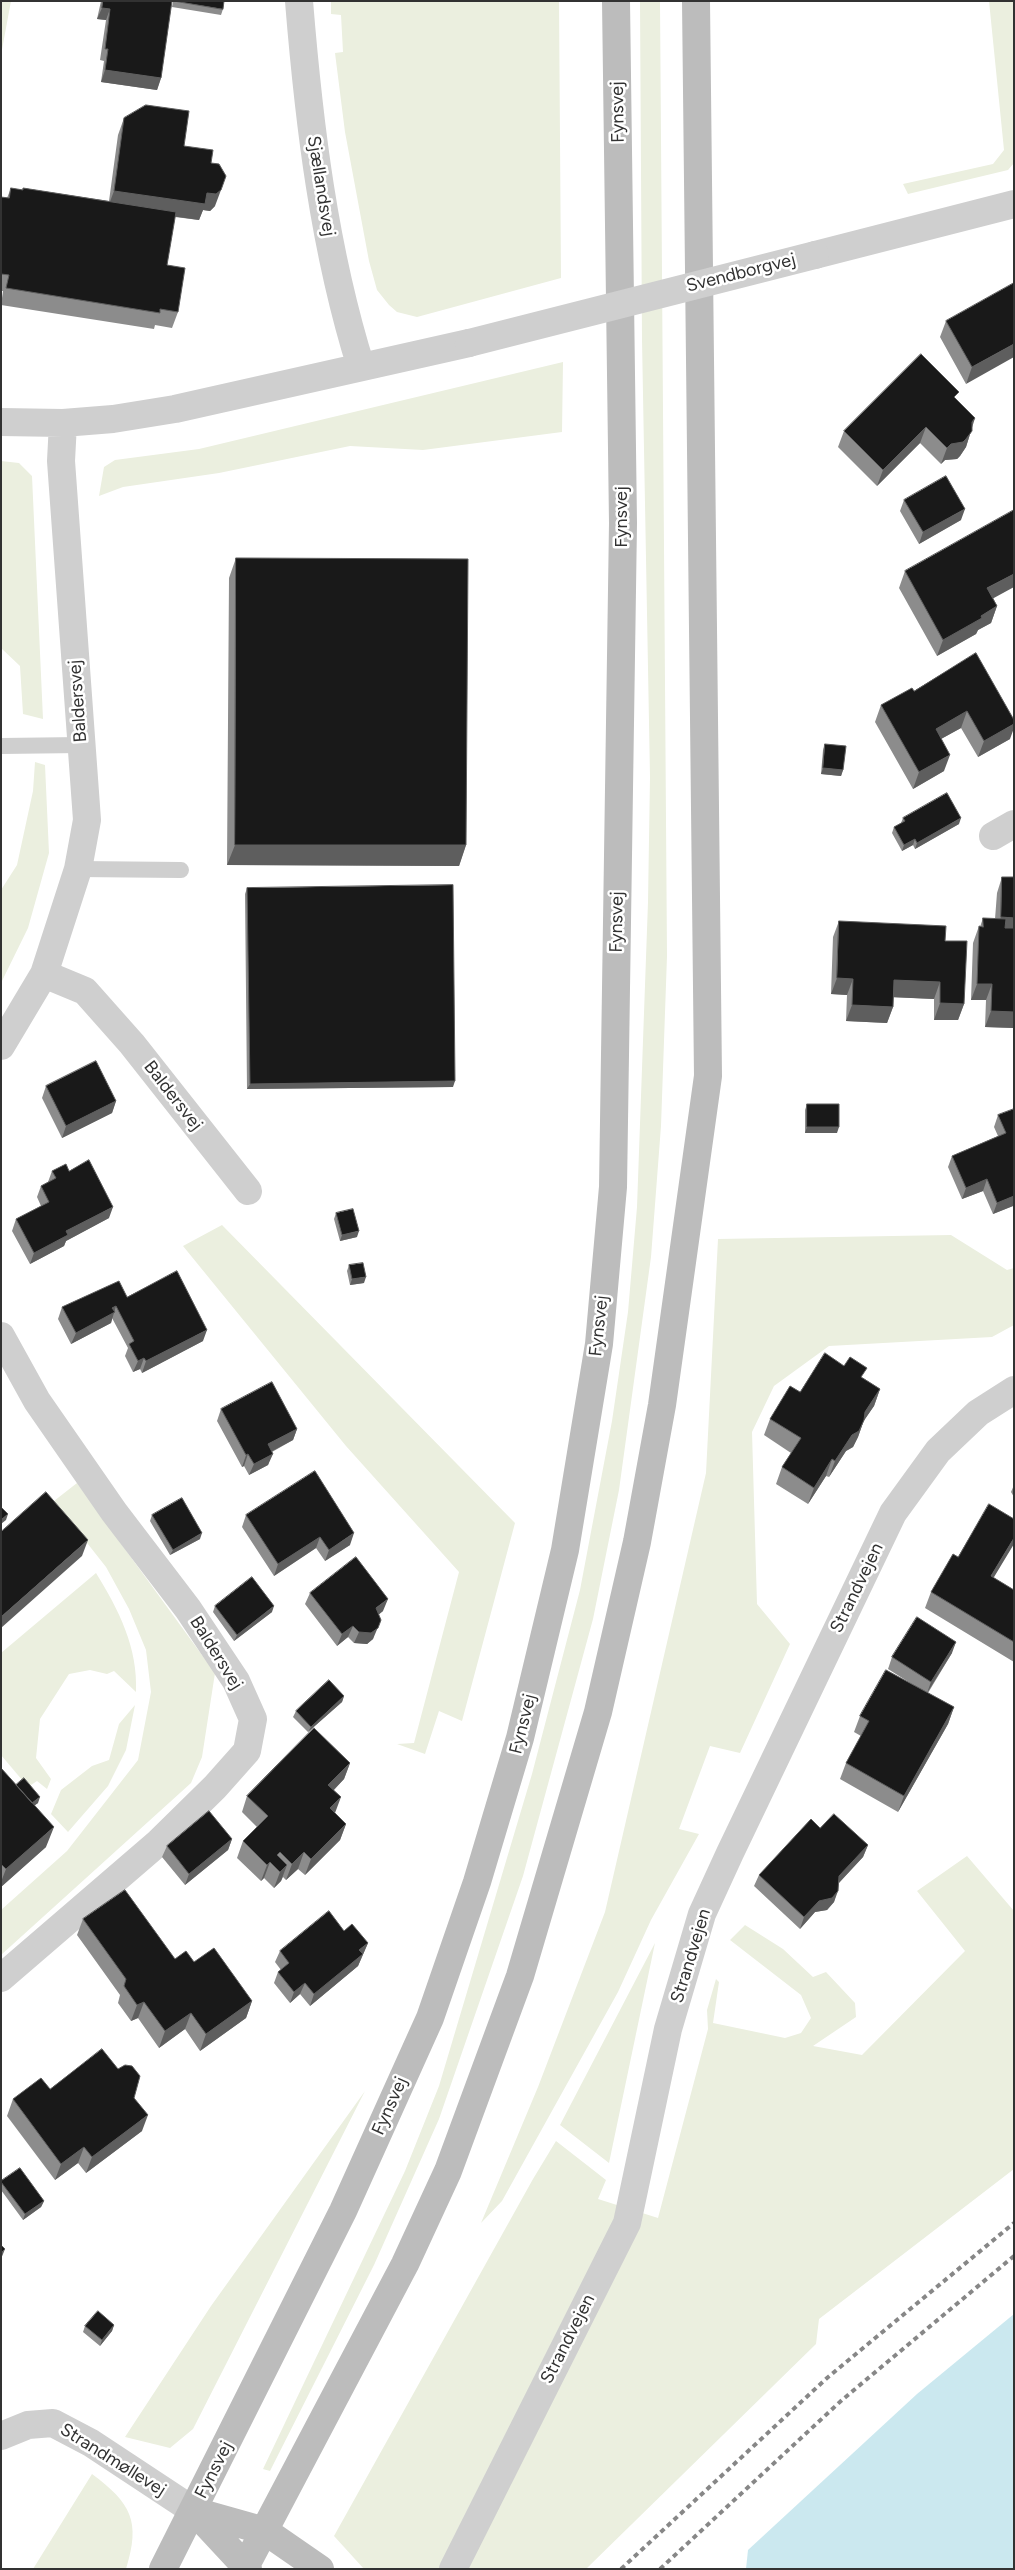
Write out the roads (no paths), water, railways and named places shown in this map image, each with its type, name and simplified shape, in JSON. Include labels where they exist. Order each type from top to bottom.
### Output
[{"type":"main road","name":"Fynsvej","points":[[163,2569],[194,2511],[343,2211],[430,2018],[477,1882],[520,1738],[565,1550],[599,1344],[613,1187],[623,523],[616,1]]},
{"type":"main road","points":[[194,2511],[246,2568],[405,2264],[448,2171],[520,1976],[598,1712],[637,1542],[662,1405],[708,1076],[696,1]]},
{"type":"main road","points":[[194,2511],[265,2531],[320,2569]]},
{"type":"street","name":"Sjællandsvej","points":[[300,1],[307,97],[330,250],[360,367]]},
{"type":"street","name":"Svendborgvej","points":[[360,367],[469,343],[1014,204]]},
{"type":"street","points":[[1,422],[63,423],[113,418],[175,408],[360,367]]},
{"type":"street","name":"Baldersvej","points":[[1,1046],[44,974],[78,869],[87,820],[61,461],[63,423]]},
{"type":"street","name":"Baldersvej","points":[[44,974],[85,991],[132,1044],[248,1192]]},
{"type":"street","name":"Baldersvej","points":[[1,1336],[37,1401],[114,1512],[188,1609],[236,1681],[252,1720],[247,1751],[215,1787],[159,1842],[1,1978]]},
{"type":"street","name":"Strandvejen","points":[[453,2569],[627,2223],[668,2029],[702,1914],[718,1879],[893,1513],[938,1451],[978,1413],[1014,1390]]},
{"type":"street","name":"Strandmøllevej","points":[[1,2436],[28,2425],[53,2423],[91,2443],[194,2511]]},
{"type":"lane","points":[[1,746],[81,745]]},
{"type":"lane","points":[[78,869],[181,870]]},
{"type":"water","points":[[1014,2314],[1014,2569],[746,2569],[748,2550],[917,2394]]},
{"type":"railway","points":[[621,2569],[827,2378],[1014,2223]]},
{"type":"railway","points":[[660,2569],[842,2400],[1014,2256]]}]
